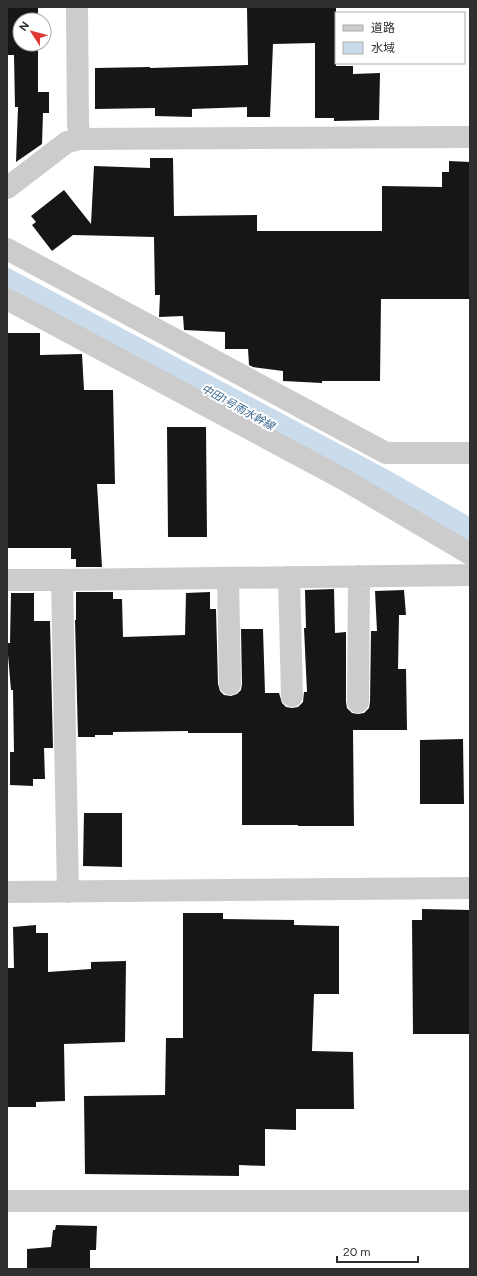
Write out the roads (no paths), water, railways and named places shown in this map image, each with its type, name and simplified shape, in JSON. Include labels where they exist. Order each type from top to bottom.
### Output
[{"type":"street","points":[[78,7],[78,124],[80,140]]},
{"type":"street","points":[[7,188],[67,142],[80,140],[470,137]]},
{"type":"street","points":[[7,249],[386,453],[470,453]]},
{"type":"street","points":[[7,299],[345,480],[470,554]]},
{"type":"street","points":[[7,580],[470,575]]},
{"type":"street","points":[[358,702],[359,576]]},
{"type":"street","points":[[289,577],[292,696]]},
{"type":"street","points":[[228,578],[230,684]]},
{"type":"street","points":[[62,580],[68,892]]},
{"type":"street","points":[[7,892],[470,888]]},
{"type":"street","points":[[7,1201],[470,1201]]},
{"type":"water","name":"中田1号雨水幹線","points":[[7,267],[392,472],[470,517],[470,545],[7,291]]}]
